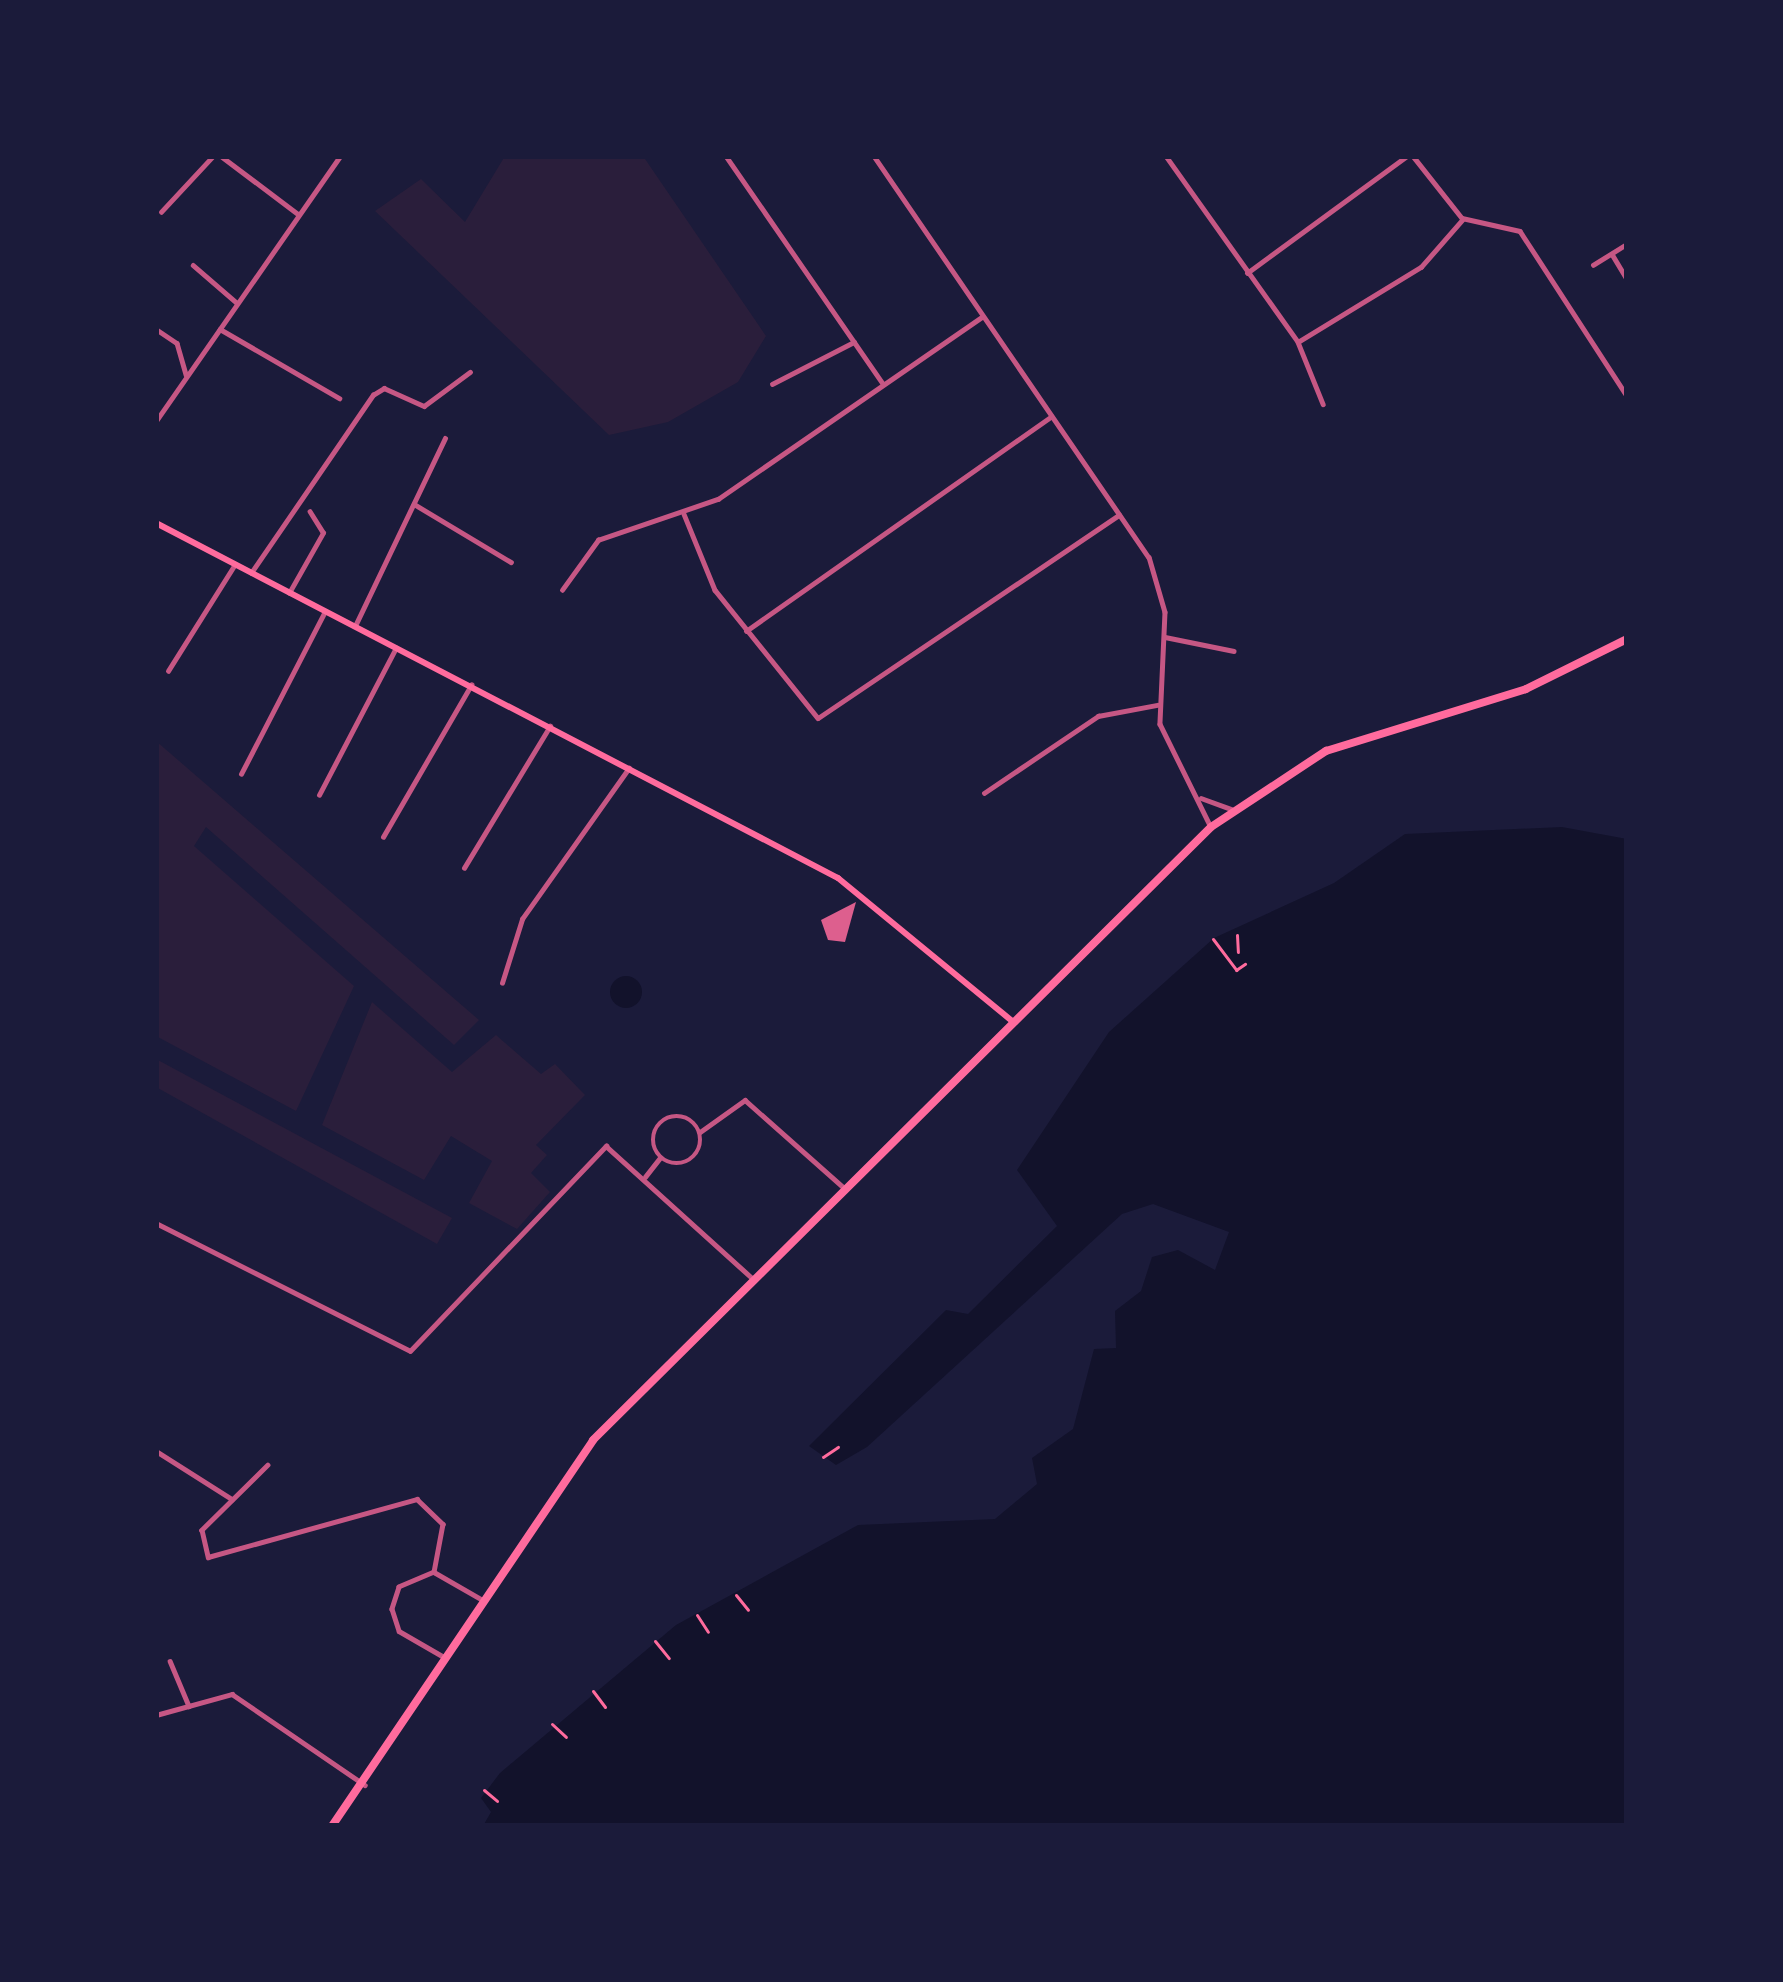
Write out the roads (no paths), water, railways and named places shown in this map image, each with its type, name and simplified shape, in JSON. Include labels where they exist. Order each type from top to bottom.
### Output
[{"type":"highway","points":[[332,1826],[365,1785],[481,1599],[593,1440],[1211,827],[1231,809],[1372,731],[1526,689],[1627,639]]},
{"type":"main road","points":[[156,524],[550,726],[859,892],[1012,1022]]},
{"type":"street","points":[[161,212],[217,156],[298,214]]},
{"type":"street","points":[[156,421],[340,156]]},
{"type":"street","points":[[874,156],[1120,514],[1159,582],[1165,637],[1158,705],[1166,744],[1201,798],[1211,827]]},
{"type":"street","points":[[1166,156],[1298,342],[1323,404]]},
{"type":"street","points":[[1247,273],[1410,156],[1462,218],[1520,231],[1627,396]]},
{"type":"street","points":[[730,157],[884,385]]},
{"type":"street","points":[[1298,342],[1445,248],[1462,218]]},
{"type":"street","points":[[1593,265],[1627,244]]},
{"type":"street","points":[[1612,254],[1627,279]]},
{"type":"street","points":[[193,265],[237,303]]},
{"type":"street","points":[[562,590],[598,540],[684,514],[983,316]]},
{"type":"street","points":[[156,329],[177,343],[186,377]]},
{"type":"street","points":[[220,329],[339,398]]},
{"type":"street","points":[[772,384],[854,342]]},
{"type":"street","points":[[251,573],[373,395],[384,388],[424,406],[470,372]]},
{"type":"street","points":[[745,632],[1051,417]]},
{"type":"street","points":[[355,626],[445,438]]},
{"type":"street","points":[[414,504],[511,562]]},
{"type":"street","points":[[290,593],[323,532],[310,512]]},
{"type":"street","points":[[684,514],[698,561],[745,632],[818,718],[1120,514]]},
{"type":"street","points":[[168,671],[235,564]]},
{"type":"street","points":[[242,774],[325,611]]},
{"type":"street","points":[[1165,637],[1234,651]]},
{"type":"street","points":[[319,794],[396,648]]},
{"type":"street","points":[[383,837],[471,686]]},
{"type":"street","points":[[984,793],[1098,716],[1158,705]]},
{"type":"street","points":[[464,868],[550,726]]},
{"type":"street","points":[[502,983],[522,919],[629,768]]},
{"type":"street","points":[[1201,798],[1231,809]]},
{"type":"street","points":[[660,1158],[690,1161],[700,1132],[745,1100],[843,1187]]},
{"type":"street","points":[[660,1158],[653,1136],[668,1117],[700,1132]]},
{"type":"street","points":[[156,1223],[410,1351],[600,1150],[644,1178],[753,1279]]},
{"type":"street","points":[[644,1178],[660,1158]]},
{"type":"street","points":[[156,1450],[233,1499]]},
{"type":"street","points":[[268,1465],[202,1530],[208,1557],[417,1499],[443,1524],[434,1572]]},
{"type":"street","points":[[434,1572],[481,1599]]},
{"type":"street","points":[[434,1572],[399,1587],[393,1619],[445,1658]]},
{"type":"street","points":[[170,1661],[189,1706]]},
{"type":"street","points":[[156,1715],[232,1694],[250,1701],[365,1785]]}]
